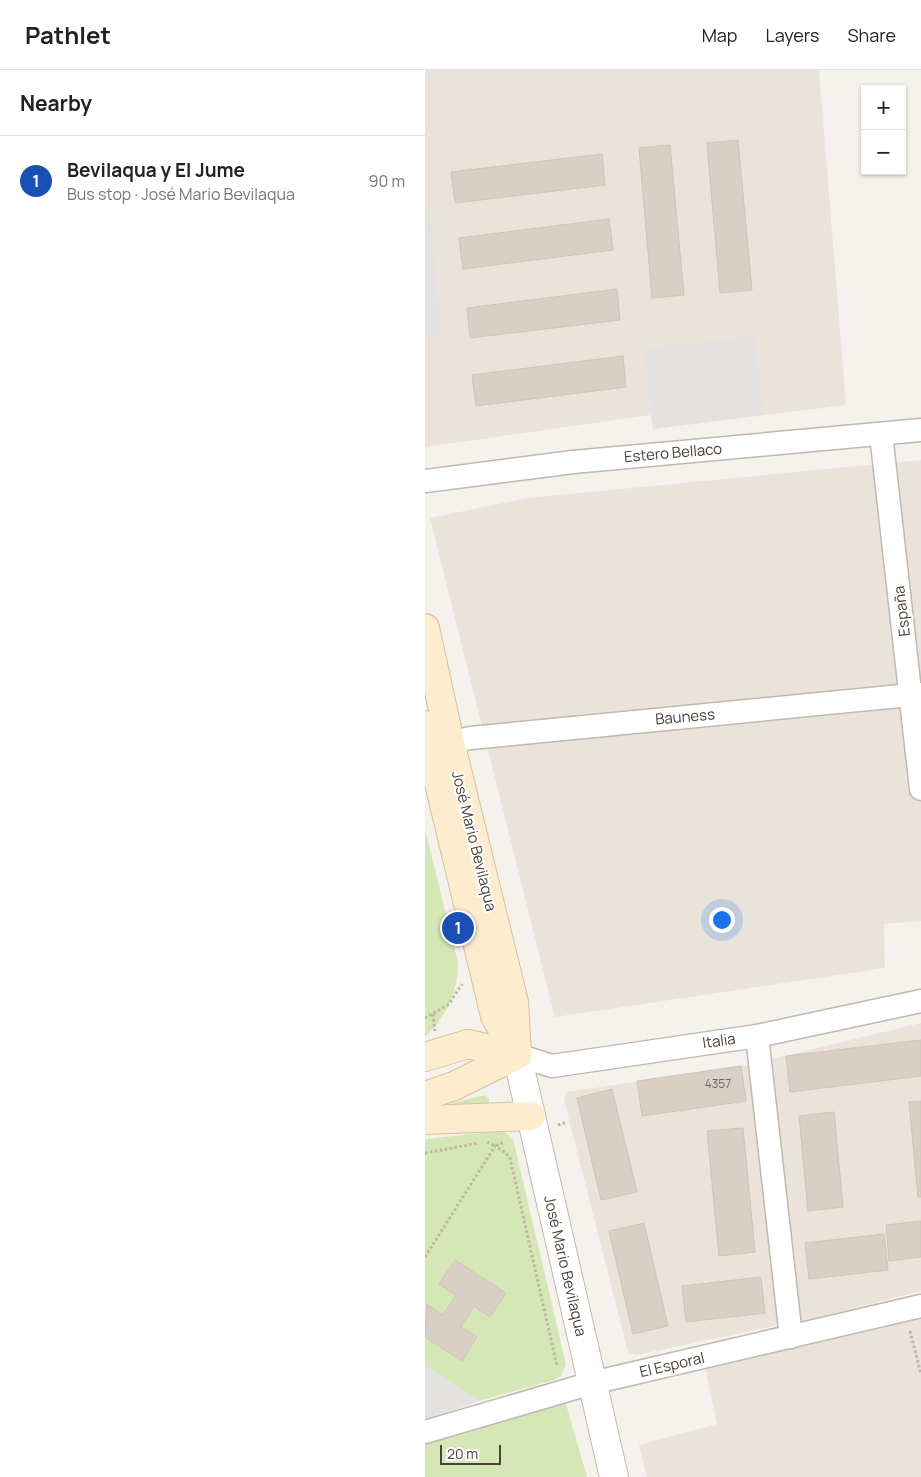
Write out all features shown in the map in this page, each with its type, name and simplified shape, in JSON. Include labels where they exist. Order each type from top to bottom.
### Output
[{"type":"main road","name":"José Mario Bevilaqua","points":[[425,628],[450,742],[514,1002],[517,1055]]},
{"type":"main road","name":"José Mario Bevilaqua","points":[[425,725],[495,1016],[517,1055]]},
{"type":"main road","points":[[425,1057],[468,1044],[517,1055]]},
{"type":"main road","points":[[425,1096],[455,1086],[517,1055]]},
{"type":"main road","points":[[425,1120],[531,1116]]},
{"type":"street","name":"Estero Bellaco","points":[[425,481],[573,462],[921,430]]},
{"type":"street","name":"España","points":[[881,434],[916,695],[921,789]]},
{"type":"street","name":"Bauness","points":[[450,742],[471,738],[916,695]]},
{"type":"street","name":"Italia","points":[[517,1055],[552,1066],[757,1036],[921,1001]]},
{"type":"street","points":[[757,1036],[791,1337]]},
{"type":"street","name":"José Mario Bevilaqua","points":[[517,1055],[613,1477]]},
{"type":"street","name":"El Esporal","points":[[425,1432],[592,1383],[913,1308]]},
{"type":"path","points":[[425,1018],[449,1004],[462,984],[461,977]]},
{"type":"path","points":[[425,1257],[495,1146],[501,1149],[509,1158],[557,1366]]},
{"type":"path","points":[[913,1308],[921,1374]]},
{"type":"shaded area","points":[[425,70],[819,70],[846,405],[653,429],[651,415],[425,447]]},
{"type":"shaded area","points":[[425,204],[428,204],[442,335],[425,339]]},
{"type":"shaded area","points":[[754,336],[763,415],[653,429],[644,348]]},
{"type":"shaded area","points":[[921,460],[921,921],[884,924],[885,968],[555,1017],[430,518],[528,498]]},
{"type":"shaded area","points":[[921,1023],[921,1291],[818,1317],[636,1355],[628,1352],[564,1100],[567,1092],[743,1066]]},
{"type":"shaded area","points":[[921,1306],[921,1477],[647,1477],[639,1445],[717,1424],[703,1358]]},
{"type":"shaded area","points":[[425,1366],[479,1401],[425,1420]]},
{"type":"green space","points":[[425,829],[458,963],[456,984],[445,1012],[425,1037]]},
{"type":"green space","points":[[485,1095],[489,1099],[489,1104],[425,1110]]},
{"type":"green space","points":[[503,1131],[513,1139],[566,1364],[561,1376],[554,1380],[479,1401],[425,1366],[425,1139]]},
{"type":"green space","points":[[566,1404],[587,1477],[425,1477],[425,1444],[467,1429]]},
{"type":"building","points":[[738,140],[752,290],[720,293],[707,143]]},
{"type":"building","points":[[670,145],[684,295],[652,298],[639,148]]},
{"type":"building","points":[[602,154],[605,185],[455,203],[451,172]]},
{"type":"building","points":[[609,219],[613,250],[463,269],[459,238]]},
{"type":"building","points":[[617,289],[620,320],[470,338],[467,308]]},
{"type":"building","points":[[623,356],[626,387],[476,406],[472,375]]},
{"type":"building","points":[[921,1040],[921,1076],[790,1092],[786,1056]]},
{"type":"building","points":[[741,1066],[746,1101],[642,1116],[637,1081]]},
{"type":"building","points":[[612,1089],[637,1192],[601,1200],[577,1098]]},
{"type":"building","points":[[921,1101],[921,1197],[918,1197],[909,1102]]},
{"type":"building","points":[[834,1112],[843,1207],[808,1211],[799,1116]]},
{"type":"building","points":[[743,1128],[755,1252],[719,1256],[707,1131]]},
{"type":"building","points":[[921,1221],[921,1257],[889,1261],[886,1225]]},
{"type":"building","points":[[644,1223],[668,1326],[633,1334],[609,1231]]},
{"type":"building","points":[[884,1234],[888,1270],[809,1279],[805,1243]]},
{"type":"building","points":[[455,1260],[506,1293],[490,1317],[474,1306],[461,1327],[477,1337],[462,1361],[425,1337],[427,1304],[443,1315],[456,1295],[439,1284]]},
{"type":"building","points":[[761,1277],[765,1313],[686,1322],[682,1286]]},
{"type":"place","name":"Bevilaqua y El Jume","points":[[458,928]]}]
